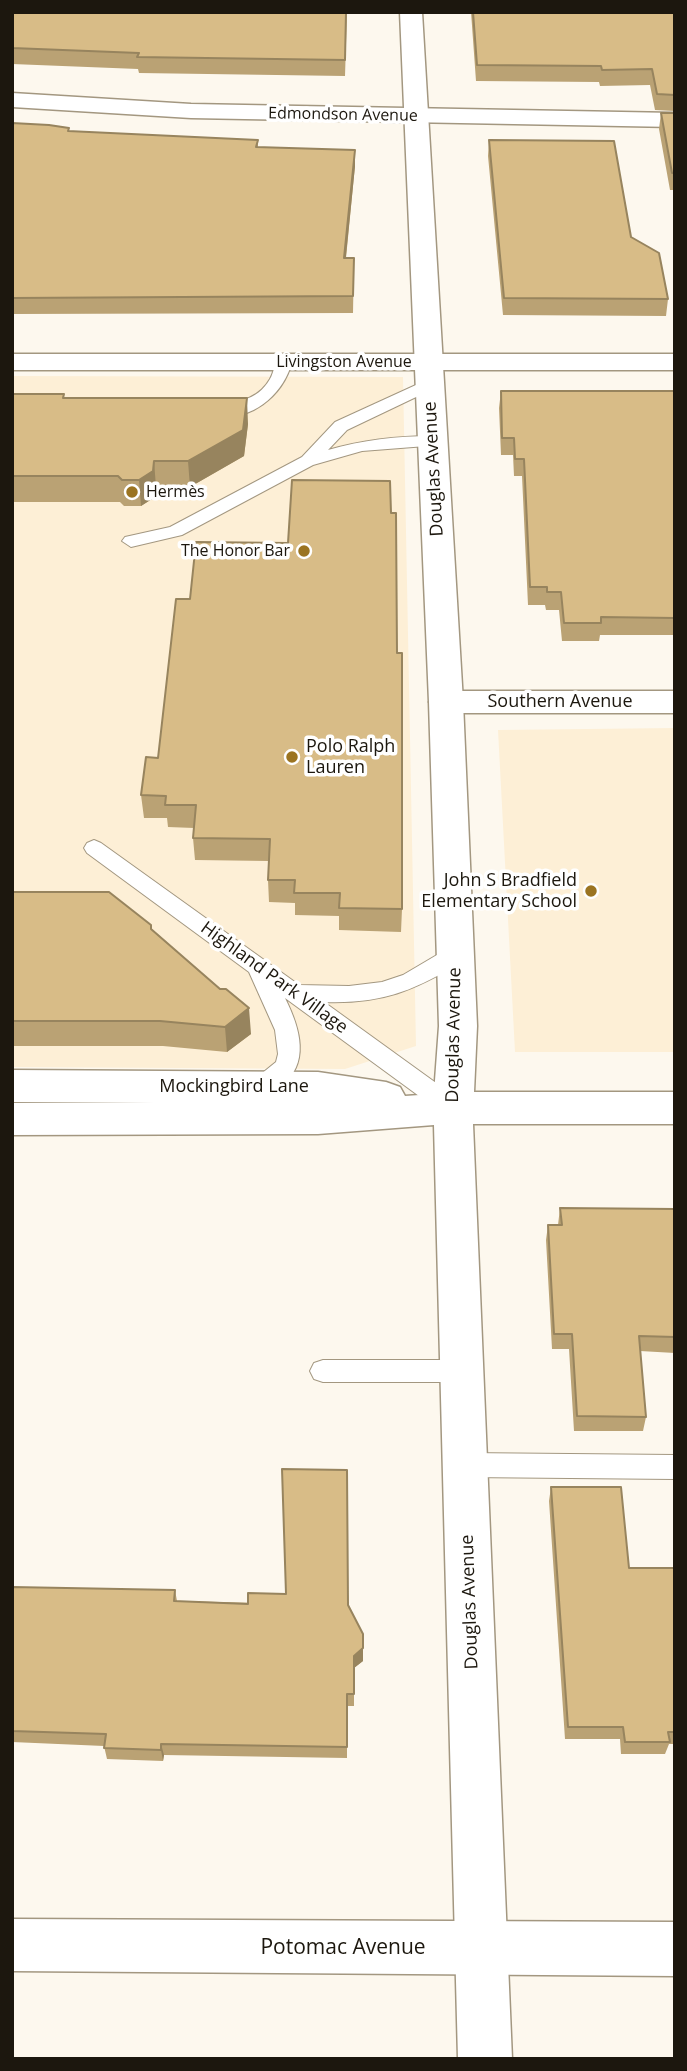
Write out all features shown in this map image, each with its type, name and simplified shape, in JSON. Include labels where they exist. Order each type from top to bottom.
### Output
[{"type":"street","name":"Douglas Avenue","points":[[411,12],[414,117],[446,702],[458,1026],[453,1108],[485,2059]]},
{"type":"street","name":"Edmondson Avenue","points":[[12,100],[191,111],[675,120]]},
{"type":"street","name":"Livingston Avenue","points":[[12,362],[284,362],[428,373],[675,362]]},
{"type":"street","name":"Southern Avenue","points":[[446,702],[675,702]]},
{"type":"street","name":"Mockingbird Lane","points":[[12,1086],[318,1088],[453,1108]]},
{"type":"street","name":"Mockingbird Lane","points":[[12,1119],[318,1118],[453,1108],[675,1108]]},
{"type":"street","name":"Potomac Avenue","points":[[12,1945],[675,1949]]},
{"type":"lane","points":[[205,411],[231,411],[250,407],[267,396],[282,377],[284,362]]},
{"type":"lane","points":[[307,461],[341,426],[428,373]]},
{"type":"lane","points":[[131,541],[176,531],[307,461],[360,446],[395,441],[433,441]]},
{"type":"lane","name":"Highland Park Village","points":[[94,848],[453,1108]]},
{"type":"lane","points":[[294,993],[351,994],[383,991],[410,981],[455,956]]},
{"type":"lane","points":[[254,964],[279,1004],[290,1054],[286,1066],[263,1086]]},
{"type":"lane","points":[[323,1371],[462,1371]]},
{"type":"lane","points":[[465,1465],[675,1467]]},
{"type":"shaded area","points":[[12,376],[403,377],[416,1046],[345,1069],[12,1067]]},
{"type":"shaded area","name":"John S Bradfield Elementary School","points":[[675,728],[675,1052],[515,1052],[498,730]]},
{"type":"building","points":[[12,12],[346,12],[345,60],[137,57],[139,53],[12,48]]},
{"type":"building","points":[[473,12],[675,12],[675,95],[657,94],[652,69],[602,70],[601,66],[477,65]]},
{"type":"building","points":[[661,113],[675,113],[675,173],[672,173]]},
{"type":"building","points":[[12,123],[49,125],[69,128],[68,131],[258,140],[256,147],[355,150],[344,258],[354,258],[353,296],[12,298]]},
{"type":"building","points":[[489,140],[614,141],[631,237],[659,253],[668,299],[504,298]]},
{"type":"building","points":[[501,391],[675,391],[675,618],[601,617],[601,623],[564,623],[561,592],[547,592],[547,587],[530,587],[524,459],[515,459],[514,438],[502,438]]},
{"type":"building","points":[[12,394],[64,394],[63,398],[247,398],[243,430],[188,461],[154,461],[153,471],[139,480],[122,480],[118,476],[12,476]]},
{"type":"building","points":[[292,480],[390,481],[391,513],[396,513],[397,653],[402,653],[402,909],[339,908],[340,893],[294,893],[295,880],[268,880],[270,839],[193,838],[196,805],[165,805],[166,796],[141,795],[146,757],[158,758],[176,599],[190,599],[196,542],[288,543]]},
{"type":"building","points":[[12,892],[109,892],[151,925],[151,929],[220,989],[226,989],[249,1008],[225,1027],[160,1021],[12,1021]]},
{"type":"building","points":[[560,1208],[675,1209],[675,1337],[639,1336],[646,1417],[577,1416],[572,1334],[554,1334],[548,1225],[562,1225]]},
{"type":"building","points":[[282,1469],[347,1470],[348,1605],[363,1634],[363,1648],[354,1656],[354,1694],[347,1694],[347,1747],[161,1744],[161,1750],[104,1748],[106,1734],[12,1731],[12,1587],[175,1590],[174,1601],[248,1604],[248,1593],[286,1594]]},
{"type":"building","points":[[551,1487],[621,1487],[629,1568],[675,1568],[675,1732],[668,1732],[670,1742],[625,1742],[623,1727],[568,1727]]},
{"type":"place","name":"Hermès","points":[[132,492]]},
{"type":"place","name":"The Honor Bar","points":[[304,551]]},
{"type":"place","name":"Polo Ralph Lauren","points":[[292,757]]},
{"type":"place","name":"John S Bradfield Elementary School","points":[[591,891]]}]
